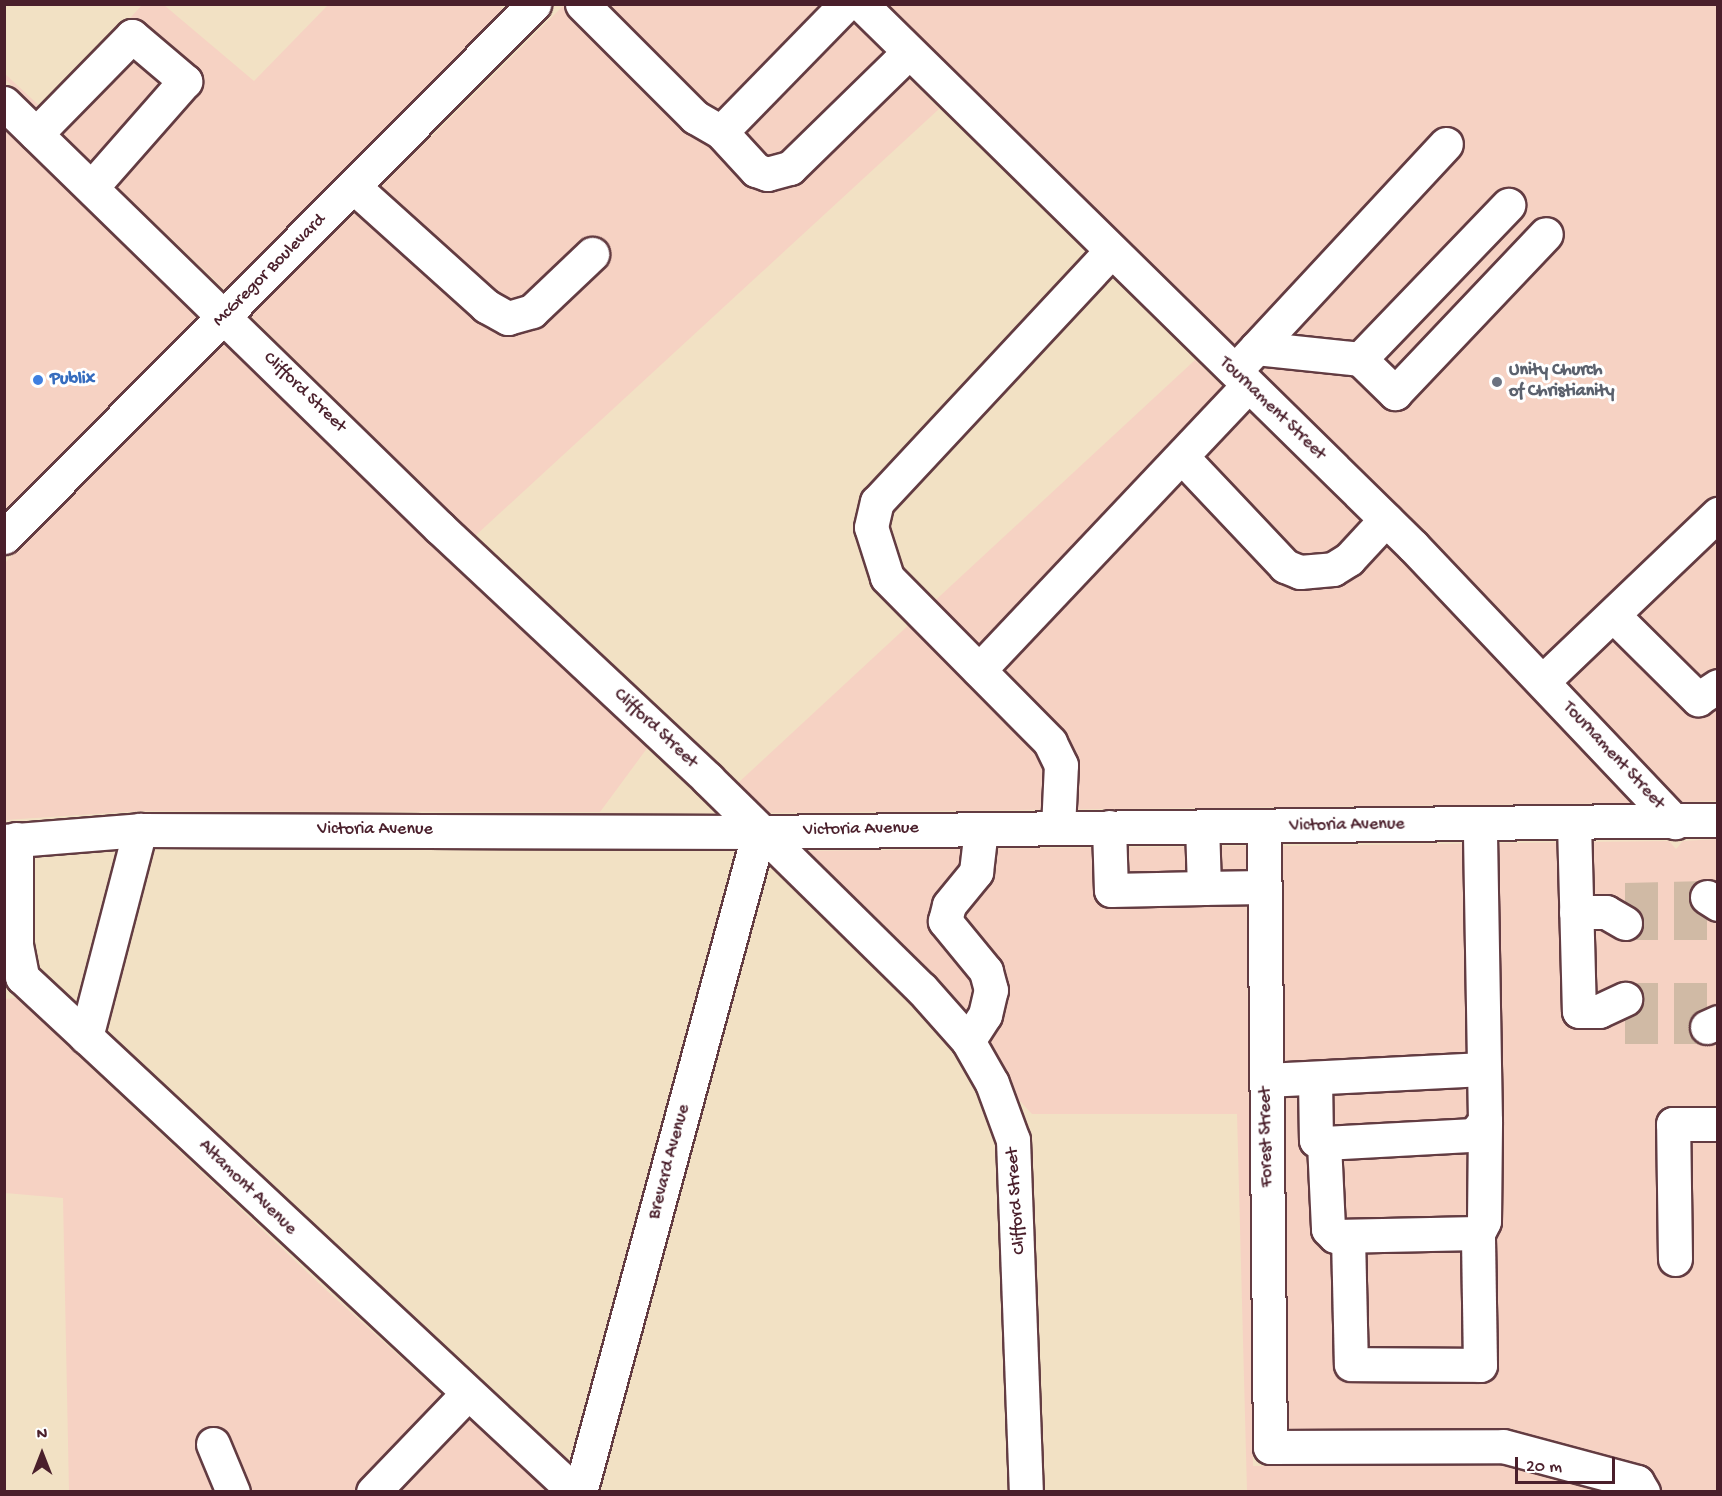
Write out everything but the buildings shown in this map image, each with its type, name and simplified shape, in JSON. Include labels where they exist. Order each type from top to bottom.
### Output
[{"type":"street","points":[[582,4],[695,117],[721,132],[756,170],[781,173],[909,53]]},
{"type":"street","points":[[721,132],[846,4]]},
{"type":"street","name":"Tournament Street","points":[[861,4],[1110,252],[1386,519],[1676,822]]},
{"type":"street","name":"McGregor Boulevard","points":[[4,537],[354,188],[528,6]]},
{"type":"street","points":[[36,134],[132,36],[185,81],[92,188]]},
{"type":"street","name":"Clifford Street","points":[[4,103],[921,988],[968,1041],[992,1083],[1013,1140],[1026,1491]]},
{"type":"street","points":[[979,670],[1183,458],[1241,379],[1256,348],[1446,144]]},
{"type":"street","points":[[354,188],[486,306],[508,318],[532,311],[592,254]]},
{"type":"street","points":[[1360,359],[1508,205]]},
{"type":"street","points":[[1256,348],[1360,359],[1395,393],[1546,234]]},
{"type":"street","points":[[1058,828],[1062,765],[1050,742],[887,577],[871,527],[877,502],[1110,252]]},
{"type":"street","points":[[1183,458],[1285,566],[1300,572],[1333,569],[1349,560],[1386,519]]},
{"type":"street","points":[[1543,681],[1718,514]]},
{"type":"street","points":[[1613,615],[1698,699],[1718,686]]},
{"type":"street","name":"Victoria Avenue","points":[[10,840],[141,830],[759,832],[1718,820]]},
{"type":"street","points":[[1574,823],[1608,911],[1579,1011],[1616,1012]]},
{"type":"street","points":[[1348,1236],[1351,1364],[1480,1365],[1478,1233],[1484,1221],[1485,1121],[1480,824]]},
{"type":"street","points":[[1202,826],[1204,888]]},
{"type":"street","points":[[1109,827],[1111,890],[1262,887]]},
{"type":"street","name":"Forest Street","points":[[1264,827],[1262,887],[1270,1447],[1503,1446],[1637,1482],[1643,1491]]},
{"type":"street","points":[[968,1041],[986,1015],[992,990],[986,971],[945,921],[949,906],[976,872],[981,829]]},
{"type":"street","points":[[86,1037],[141,830]]},
{"type":"street","name":"Brevard Avenue","points":[[580,1491],[759,832]]},
{"type":"street","name":"Altamont Avenue","points":[[10,840],[16,945],[13,978],[86,1037],[467,1394],[575,1491]]},
{"type":"street","points":[[1266,1080],[1484,1069]]},
{"type":"street","points":[[1315,1078],[1316,1140],[1324,1143],[1474,1136],[1485,1121]]},
{"type":"street","points":[[1675,1259],[1673,1124],[1718,1124]]},
{"type":"street","points":[[1324,1143],[1328,1229],[1348,1236],[1478,1233]]},
{"type":"street","points":[[373,1491],[467,1394]]},
{"type":"street","points":[[213,1444],[233,1491]]},
{"type":"shaded area","points":[[498,4],[503,10],[225,290],[5,79],[4,73],[45,111],[142,5],[164,5],[254,81],[328,5]]},
{"type":"shaded area","points":[[564,5],[836,5],[939,109],[475,536],[251,316]]},
{"type":"shaded area","points":[[887,5],[1717,5],[1717,801],[1682,802],[1425,531]]},
{"type":"shaded area","points":[[4,102],[225,316],[4,537]]},
{"type":"shaded area","points":[[225,342],[428,543],[648,747],[600,812],[140,811],[5,820],[5,563]]},
{"type":"shaded area","points":[[1195,360],[1402,560],[1633,803],[766,813],[738,783]]},
{"type":"shaded area","points":[[1717,839],[1717,1491],[1247,1491],[1237,1114],[1032,1114],[1016,1097],[980,1028],[933,974],[804,851],[1246,846],[1253,1466],[1287,1466],[1281,846],[1669,841],[1676,849],[1683,841]]},
{"type":"shaded area","points":[[17,998],[325,1289],[548,1491],[69,1491],[63,1198],[5,1193],[4,999]]},
{"type":"tunnel","points":[[1625,899],[1707,897]]},
{"type":"tunnel","points":[[1625,923],[1707,923]]},
{"type":"tunnel","points":[[1625,999],[1707,999]]},
{"type":"tunnel","points":[[1625,1027],[1707,1027]]},
{"type":"place","name":"Publix","points":[[38,380]]},
{"type":"place","name":"Unity Church of Christianity","points":[[1497,382]]}]
